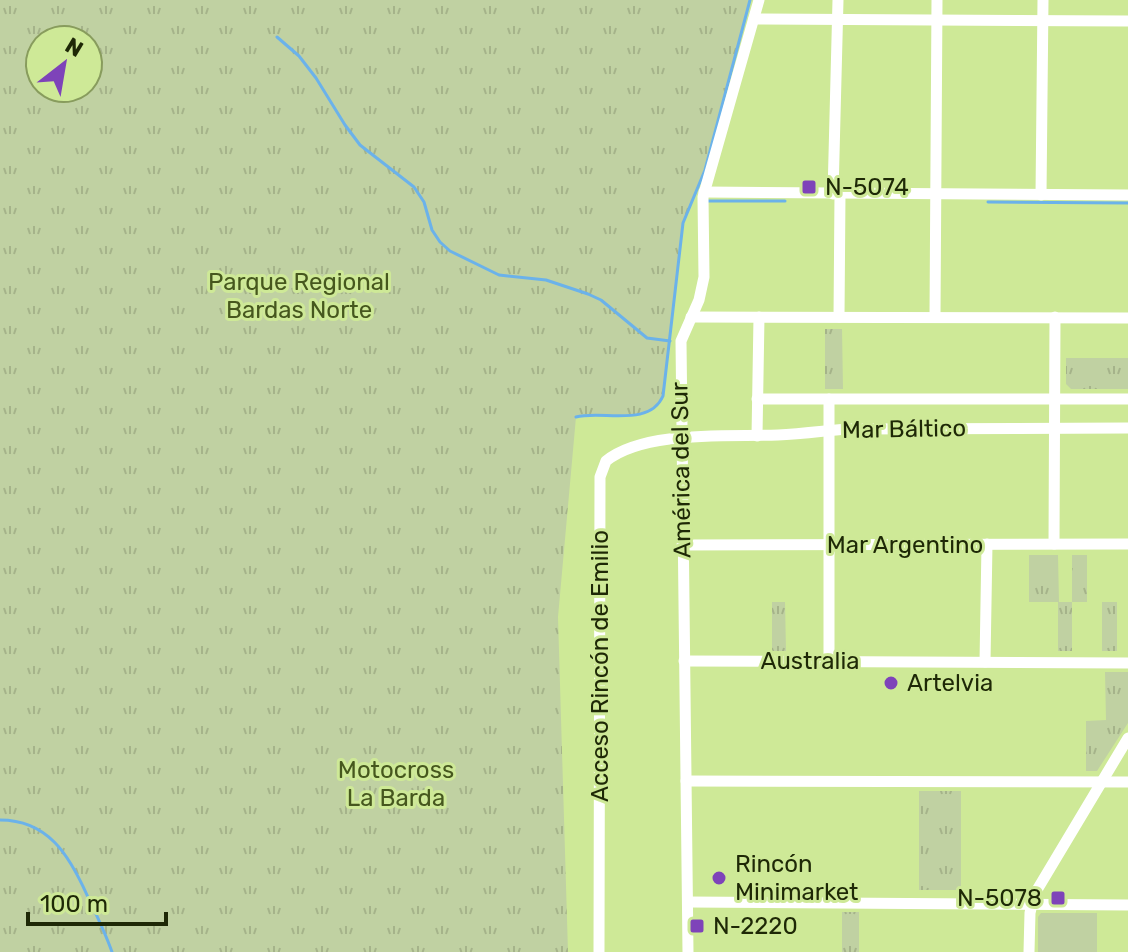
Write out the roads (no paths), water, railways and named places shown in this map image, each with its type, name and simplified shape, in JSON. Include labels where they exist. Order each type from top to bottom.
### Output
[{"type":"street","name":"América del Sur","points":[[688,952],[681,341],[699,300],[704,277],[704,192],[759,0]]},
{"type":"street","points":[[838,0],[836,194],[839,317]]},
{"type":"street","points":[[935,317],[937,0]]},
{"type":"street","points":[[1041,195],[1043,0]]},
{"type":"street","points":[[754,19],[1128,21]]},
{"type":"street","points":[[704,192],[1128,195]]},
{"type":"street","points":[[691,317],[1128,318]]},
{"type":"street","points":[[757,436],[759,317]]},
{"type":"street","points":[[1054,544],[1055,317]]},
{"type":"street","name":"Mar Báltico","points":[[757,399],[1128,399]]},
{"type":"street","points":[[829,399],[829,662]]},
{"type":"street","name":"Mar Báltico","points":[[680,439],[829,431],[1128,428]]},
{"type":"street","name":"Acceso Rincón de Emilio","points":[[599,952],[600,471],[606,461],[627,449],[657,440],[680,439]]},
{"type":"street","points":[[985,662],[987,544]]},
{"type":"street","name":"Mar Argentino","points":[[682,545],[1128,544]]},
{"type":"street","name":"Australia","points":[[684,661],[1128,663]]},
{"type":"street","points":[[1029,952],[1031,904],[1128,738]]},
{"type":"street","points":[[686,781],[1128,782]]},
{"type":"street","points":[[688,902],[1128,905]]},
{"type":"waterway","points":[[576,417],[636,415],[656,406],[663,396],[683,223],[705,170],[750,0]]},
{"type":"waterway","points":[[277,37],[299,56],[316,78],[360,145],[414,187],[424,202],[432,230],[450,251],[499,275],[546,280],[588,294],[601,300],[647,338],[670,341]]},
{"type":"waterway","points":[[708,201],[785,201]]},
{"type":"waterway","points":[[988,202],[1128,203]]},
{"type":"waterway","points":[[0,820],[31,826],[55,842],[73,866],[112,952]]},
{"type":"place","name":"N-5074","points":[[809,187]]},
{"type":"place","name":"Artelvia","points":[[891,683]]},
{"type":"place","name":"Rincón Minimarket","points":[[719,878]]},
{"type":"place","name":"N-5078","points":[[1058,898]]},
{"type":"place","name":"N-2220","points":[[697,926]]},
{"type":"park label","name":"Parque Regional Bardas Norte","points":[[299,296]]},
{"type":"park label","name":"Motocross La Barda","points":[[396,784]]}]
